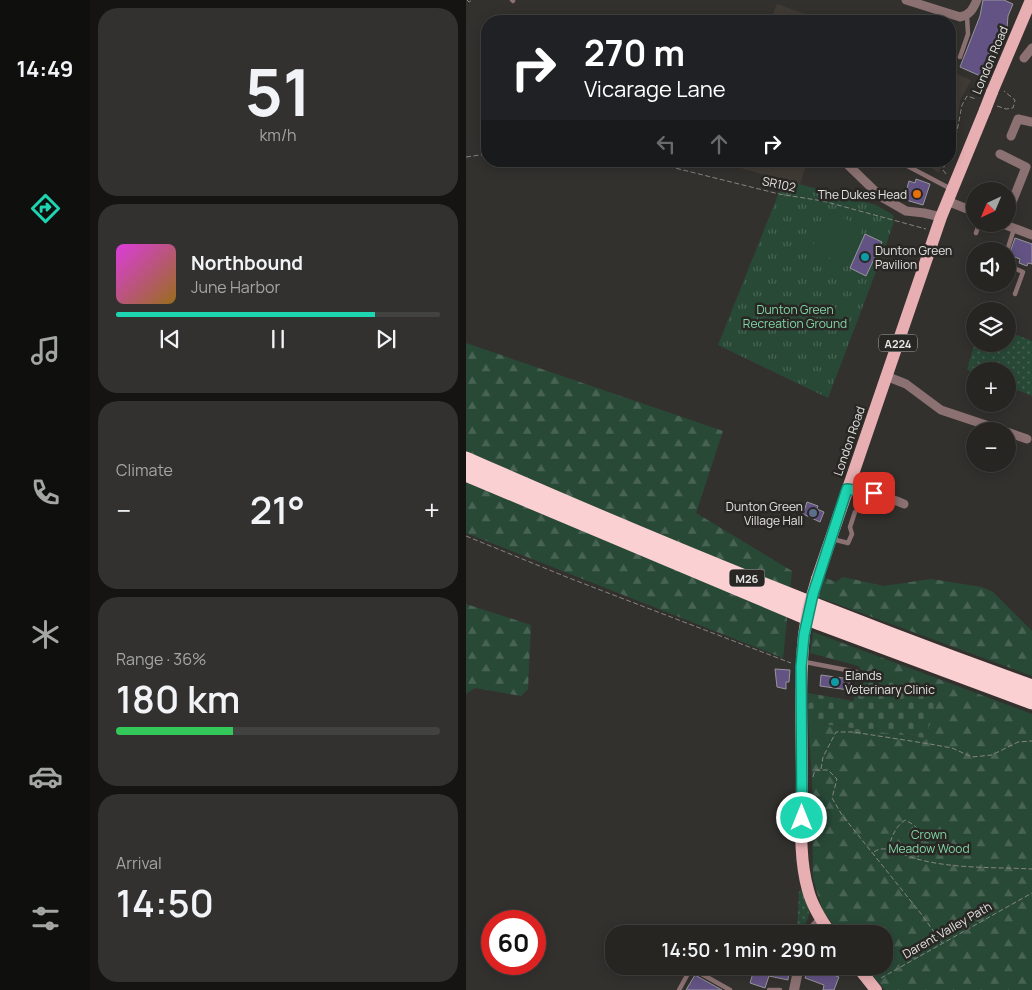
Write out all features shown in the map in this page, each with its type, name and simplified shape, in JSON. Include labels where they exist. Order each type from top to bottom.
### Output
[{"type":"highway","name":"M26","points":[[466,459],[635,532],[821,608],[1032,687]]},
{"type":"highway","name":"M26","points":[[466,474],[820,623],[1032,702]]},
{"type":"main road","name":"London Road","points":[[821,920],[808,891],[804,875],[801,664],[804,635],[817,579],[941,217],[988,99],[1031,0]]},
{"type":"main road","name":"A224","points":[[821,920],[825,925]]},
{"type":"main road","points":[[864,975],[874,987]]},
{"type":"street","points":[[906,0],[954,15]]},
{"type":"street","points":[[956,16],[967,16],[977,0]]},
{"type":"street","points":[[1011,136],[1018,119],[1032,122]]},
{"type":"street","points":[[1000,154],[1024,165],[1026,169],[1016,193]]},
{"type":"street","points":[[851,167],[880,196],[888,201],[906,211],[941,217]]},
{"type":"street","points":[[950,196],[966,206]]},
{"type":"street","points":[[1016,230],[1032,235]]},
{"type":"street","points":[[886,376],[906,384],[941,410],[977,422]]},
{"type":"street","points":[[1016,435],[1027,439]]},
{"type":"street","points":[[847,489],[874,493],[904,504]]},
{"type":"street","points":[[816,925],[821,920]]},
{"type":"street","points":[[794,990],[797,975]]},
{"type":"lane","points":[[960,56],[968,34],[967,16]]},
{"type":"lane","points":[[906,167],[950,196]]},
{"type":"lane","points":[[1016,269],[1023,272],[1016,291]]},
{"type":"lane","points":[[831,539],[848,542],[852,534],[850,527],[855,512]]},
{"type":"lane","points":[[801,664],[857,672]]},
{"type":"lane","points":[[679,990],[692,968],[730,990]]},
{"type":"lane","points":[[769,990],[780,990]]},
{"type":"path","points":[[467,0],[469,2],[472,0]]},
{"type":"path","points":[[956,136],[962,105],[967,96],[988,99],[1006,109],[1013,108],[1015,100],[1008,92],[988,99]]},
{"type":"path","points":[[466,157],[481,155]]},
{"type":"path","name":"SR102","points":[[671,167],[779,194],[823,201],[936,233]]},
{"type":"path","points":[[466,536],[579,582],[801,664]]},
{"type":"path","points":[[821,770],[823,757],[836,732],[853,732],[952,748],[972,757],[992,755],[1018,742],[1032,741]]},
{"type":"path","points":[[802,780],[812,779],[815,770],[828,770],[837,779],[832,798],[842,815],[942,943]]},
{"type":"path","points":[[888,849],[892,834],[897,826],[905,820],[916,825],[922,834],[922,848],[917,859]]},
{"type":"path","points":[[873,853],[878,849],[888,849],[937,864],[1032,869]]},
{"type":"path","name":"Darent Valley Path","points":[[874,987],[942,943],[1032,893]]},
{"type":"shaded area","points":[[777,4],[808,15],[772,15]]},
{"type":"shaded area","points":[[956,74],[971,80],[960,101],[956,124]]},
{"type":"shaded area","points":[[737,167],[805,167],[800,185]]},
{"type":"shaded area","points":[[930,167],[941,167],[939,173]]},
{"type":"green space","name":"Dunton Green Recreation Ground","points":[[784,180],[876,205],[893,215],[894,221],[885,248],[828,398],[718,345]]},
{"type":"green space","points":[[830,211],[863,228],[844,265],[811,249]]},
{"type":"green space","points":[[1016,335],[1032,341],[1032,396],[1016,390],[1016,362],[969,362],[972,352],[1016,352]]},
{"type":"green space","points":[[466,343],[723,431],[696,513],[792,571],[783,658],[466,533]]},
{"type":"green space","points":[[823,577],[836,582],[843,577],[884,586],[931,579],[982,587],[993,592],[1032,631],[1032,676],[818,597]]},
{"type":"green space","points":[[466,604],[531,625],[528,689],[521,696],[475,688],[466,694]]},
{"type":"green space","name":"Crown Meadow Wood","points":[[813,632],[1032,714],[1032,990],[885,990],[872,975],[893,975],[893,925],[833,925],[822,909],[813,878],[812,779],[808,722],[925,738],[919,685],[863,672],[858,666],[810,653]]},
{"type":"green space","points":[[863,672],[919,685],[934,695],[934,713],[925,738],[808,722],[808,693],[853,701]]},
{"type":"green space","points":[[802,889],[809,912],[805,925],[797,925],[799,891]]},
{"type":"building","points":[[983,0],[1004,0],[1013,4],[1008,16],[1007,29],[985,78],[960,67],[980,16]]},
{"type":"building","name":"The Dukes Head","points":[[916,179],[930,184],[923,205],[906,200],[909,181],[915,183]]},
{"type":"building","name":"Dunton Green Pavilion","points":[[865,234],[882,242],[866,276],[850,268]]},
{"type":"building","points":[[1015,238],[1032,244],[1032,264],[1028,263],[1027,266],[1019,263],[1020,259],[1016,258],[1016,242],[1014,242]]},
{"type":"building","name":"Dunton Green Village Hall","points":[[807,502],[818,506],[817,509],[824,512],[820,522],[803,514]]},
{"type":"building","points":[[775,669],[790,670],[786,689],[777,687]]},
{"type":"building","name":"Elands Veterinary Clinic","points":[[821,675],[850,679],[849,690],[820,686]]},
{"type":"building","points":[[695,975],[722,990],[686,990]]},
{"type":"building","points":[[752,975],[789,975],[788,980],[769,976],[765,988],[750,983]]},
{"type":"building","points":[[806,975],[833,975],[839,977],[834,990],[823,990],[824,985],[805,978]]},
{"type":"place","name":"The Dukes Head","points":[[917,194]]},
{"type":"place","name":"Dunton Green Pavilion","points":[[865,257]]},
{"type":"place","name":"Dunton Green Village Hall","points":[[813,513]]},
{"type":"place","name":"Elands Veterinary Clinic","points":[[835,682]]},
{"type":"route","points":[[802,818],[801,662],[808,610],[847,489],[874,493]]}]
